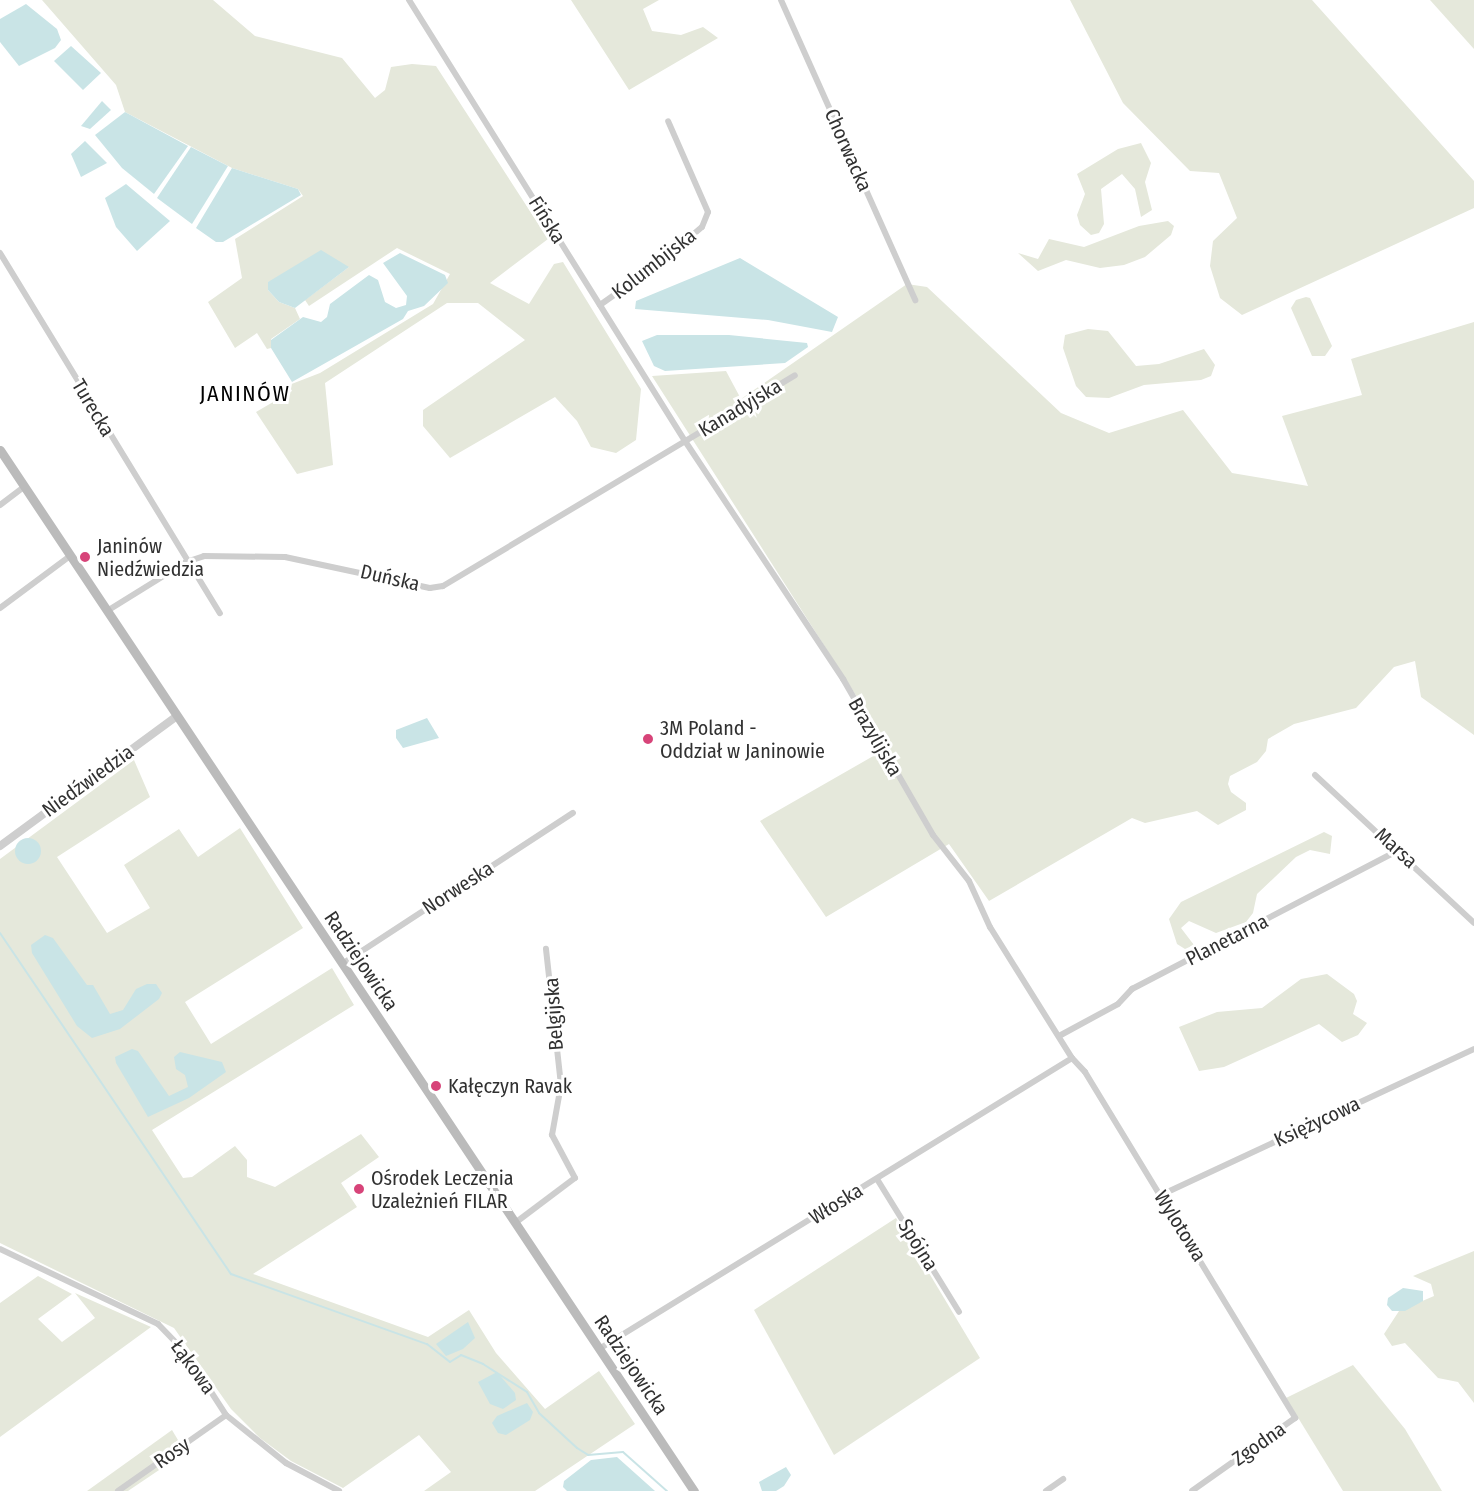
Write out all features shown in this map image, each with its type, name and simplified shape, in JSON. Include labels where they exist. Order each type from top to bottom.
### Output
[{"type":"main road","name":"Radziejowicka","points":[[0,450],[694,1491]]},
{"type":"street","name":"Fińska","points":[[409,0],[686,441]]},
{"type":"street","name":"Chorwacka","points":[[781,0],[915,300]]},
{"type":"street","name":"Kolumbijska","points":[[600,305],[662,261],[702,226],[708,212],[668,121]]},
{"type":"street","name":"Turecka","points":[[0,253],[186,562],[220,613]]},
{"type":"street","name":"Kanadyjska","points":[[686,441],[795,375]]},
{"type":"street","name":"Duńska","points":[[107,611],[186,562],[204,556],[285,557],[437,588],[686,441]]},
{"type":"street","name":"Brazylijska","points":[[686,441],[831,661],[927,825],[969,881],[990,927],[1059,1036]]},
{"type":"street","points":[[0,505],[24,487]]},
{"type":"street","points":[[0,608],[70,556]]},
{"type":"street","name":"Niedźwiedzia","points":[[0,846],[177,716]]},
{"type":"street","name":"Marsa","points":[[1315,775],[1399,850],[1474,923]]},
{"type":"street","name":"Norweska","points":[[342,964],[573,813]]},
{"type":"street","name":"Planetarna","points":[[1059,1036],[1118,1004],[1132,989],[1399,850]]},
{"type":"street","name":"Belgijska","points":[[515,1223],[575,1178],[552,1135],[561,1085],[546,949]]},
{"type":"street","name":"Wylotowa","points":[[1059,1036],[1072,1058],[1085,1072],[1161,1195],[1295,1419]]},
{"type":"street","name":"Księżycowa","points":[[1161,1195],[1474,1049]]},
{"type":"street","name":"Włoska","points":[[598,1349],[1072,1058]]},
{"type":"street","name":"Spójna","points":[[877,1179],[959,1312]]},
{"type":"street","name":"Łąkowa","points":[[0,1249],[158,1324],[186,1353],[226,1415],[286,1463],[339,1491]]},
{"type":"street","name":"Rosy","points":[[118,1491],[226,1415]]},
{"type":"street","name":"Zgodna","points":[[1192,1491],[1295,1419]]},
{"type":"street","points":[[1046,1491],[1063,1479]]},
{"type":"shaded area","points":[[42,0],[213,0],[255,36],[342,58],[375,98],[385,90],[391,67],[412,64],[436,66],[548,239],[490,283],[529,304],[554,264],[563,262],[641,389],[636,440],[616,453],[591,447],[577,421],[555,397],[450,458],[423,426],[423,410],[525,340],[478,303],[447,303],[325,383],[333,465],[297,474],[256,412],[292,391],[289,385],[320,373],[433,304],[450,274],[397,248],[309,306],[305,300],[349,267],[268,282],[268,290],[279,302],[295,308],[300,319],[271,339],[271,348],[267,349],[257,333],[235,348],[208,302],[242,278],[235,239],[303,196],[298,189],[232,168],[125,112],[116,85]]},
{"type":"shaded area","points":[[571,0],[659,0],[643,9],[652,31],[681,35],[703,27],[718,38],[629,90]]},
{"type":"shaded area","points":[[1070,0],[1312,0],[1474,181],[1474,208],[1242,315],[1220,298],[1210,266],[1213,241],[1237,218],[1219,173],[1190,171],[1123,103]]},
{"type":"shaded area","points":[[1430,0],[1474,0],[1474,49]]},
{"type":"shaded area","points":[[1141,143],[1151,163],[1145,182],[1152,210],[1141,217],[1135,189],[1122,174],[1101,189],[1104,224],[1099,233],[1091,235],[1080,225],[1077,215],[1085,194],[1077,174],[1118,149]]},
{"type":"shaded area","points":[[1168,221],[1174,226],[1171,235],[1145,257],[1124,265],[1100,268],[1066,260],[1038,271],[1018,253],[1038,259],[1049,239],[1084,247],[1139,226]]},
{"type":"shaded area","points":[[907,284],[927,287],[1061,413],[1109,433],[1183,410],[1232,473],[1308,486],[1282,416],[1362,395],[1351,359],[1474,322],[1474,735],[1421,697],[1415,661],[1394,667],[1356,708],[1294,724],[1268,739],[1266,751],[1257,762],[1230,776],[1228,784],[1231,792],[1246,803],[1246,810],[1218,825],[1197,811],[1145,823],[1132,818],[989,901],[949,844],[826,917],[760,821],[889,747],[652,376],[726,371],[741,399]]},
{"type":"shaded area","points":[[1310,298],[1332,346],[1325,356],[1312,356],[1291,308],[1296,300]]},
{"type":"shaded area","points":[[1088,329],[1108,331],[1136,366],[1159,364],[1204,349],[1215,365],[1211,376],[1201,380],[1144,385],[1109,398],[1086,397],[1076,386],[1063,348],[1065,335]]},
{"type":"shaded area","points":[[134,760],[150,797],[57,857],[107,933],[150,908],[124,865],[179,829],[198,857],[240,828],[303,928],[185,1002],[211,1044],[332,968],[354,1005],[152,1130],[183,1178],[192,1177],[235,1146],[247,1160],[247,1177],[275,1187],[361,1134],[379,1157],[341,1183],[357,1207],[253,1274],[428,1337],[469,1310],[496,1353],[545,1409],[599,1371],[635,1424],[535,1491],[424,1491],[451,1472],[419,1435],[343,1488],[291,1461],[260,1438],[231,1409],[174,1328],[0,1243],[0,859]]},
{"type":"shaded area","points":[[1324,832],[1332,836],[1330,854],[1310,850],[1296,857],[1257,894],[1253,913],[1246,922],[1216,933],[1189,921],[1181,928],[1194,945],[1185,949],[1177,944],[1169,919],[1181,902]]},
{"type":"shaded area","points":[[1327,974],[1354,994],[1357,1001],[1353,1014],[1367,1023],[1358,1035],[1342,1042],[1319,1024],[1224,1067],[1199,1071],[1179,1027],[1217,1012],[1262,1008],[1301,979]]},
{"type":"shaded area","points":[[896,1218],[980,1358],[834,1455],[754,1310]]},
{"type":"shaded area","points":[[1474,1251],[1474,1403],[1458,1382],[1438,1378],[1405,1343],[1392,1346],[1384,1334],[1399,1311],[1434,1296],[1431,1284],[1413,1276]]},
{"type":"shaded area","points":[[38,1276],[72,1294],[38,1319],[62,1342],[95,1318],[75,1293],[151,1327],[0,1437],[0,1303]]},
{"type":"shaded area","points":[[1353,1365],[1405,1429],[1442,1491],[1343,1491],[1286,1398]]},
{"type":"shaded area","points":[[172,1430],[178,1440],[165,1466],[128,1491],[87,1491]]},
{"type":"water","points":[[26,4],[57,29],[61,40],[55,48],[19,66],[0,42],[0,19]]},
{"type":"water","points":[[71,46],[101,73],[83,90],[54,61]]},
{"type":"water","points":[[102,101],[111,110],[90,129],[81,126]]},
{"type":"water","points":[[125,112],[188,146],[154,194],[122,168],[95,135]]},
{"type":"water","points":[[85,141],[107,163],[81,177],[71,154]]},
{"type":"water","points":[[191,147],[228,166],[192,224],[157,198]]},
{"type":"water","points":[[232,168],[298,189],[301,195],[223,242],[216,242],[196,228]]},
{"type":"water","points":[[126,184],[170,221],[137,251],[116,227],[105,198]]},
{"type":"water","points":[[321,250],[349,267],[295,308],[279,302],[268,290],[268,282]]},
{"type":"water","points":[[400,253],[445,275],[448,283],[424,306],[408,311],[403,319],[292,382],[271,348],[271,340],[303,317],[321,322],[327,317],[330,304],[369,275],[378,280],[385,302],[396,308],[406,305],[407,296],[383,263]]},
{"type":"water","points":[[740,258],[838,317],[832,332],[768,320],[635,309],[636,301]]},
{"type":"water","points":[[657,335],[729,335],[807,343],[808,347],[785,363],[665,371],[654,366],[642,341]]},
{"type":"water","points":[[427,718],[439,738],[403,748],[396,738],[396,730]]},
{"type":"water","points":[[28,838],[37,842],[41,851],[37,860],[28,864],[19,860],[15,851],[19,842]]},
{"type":"water","points":[[45,935],[53,938],[87,985],[93,985],[110,1014],[123,1010],[136,989],[147,984],[156,984],[162,993],[159,999],[120,1029],[92,1038],[77,1026],[32,953],[31,945]]},
{"type":"water","points":[[132,1049],[138,1051],[169,1096],[188,1087],[185,1075],[176,1069],[174,1057],[180,1052],[222,1062],[226,1072],[189,1098],[148,1117],[116,1063],[115,1057]]},
{"type":"water","points":[[1403,1288],[1423,1291],[1423,1301],[1405,1311],[1392,1311],[1387,1305],[1388,1298]]},
{"type":"water","points":[[468,1322],[475,1338],[463,1349],[446,1356],[436,1344]]},
{"type":"water","points":[[497,1372],[515,1393],[516,1400],[503,1409],[490,1404],[478,1382]]},
{"type":"water","points":[[527,1403],[533,1412],[530,1420],[506,1435],[498,1433],[492,1423],[497,1416]]},
{"type":"water","points":[[617,1457],[655,1491],[567,1491],[563,1487],[564,1481],[591,1460]]},
{"type":"water","points":[[786,1467],[791,1475],[784,1486],[776,1491],[762,1491],[759,1482]]},
{"type":"waterway","points":[[0,933],[231,1274],[427,1344],[450,1362],[461,1355],[483,1364],[527,1392],[539,1413],[577,1448],[588,1455],[623,1452],[667,1491]]},
{"type":"place","name":"Janinów Niedźwiedzia","points":[[85,557]]},
{"type":"place","name":"3M Poland - Oddział w Janinowie","points":[[648,739]]},
{"type":"place","name":"Kałęczyn Ravak","points":[[436,1086]]},
{"type":"place","name":"Ośrodek Leczenia Uzależnień FILAR","points":[[359,1189]]},
{"type":"district","name":"JANINÓW","points":[[245,394]]}]
